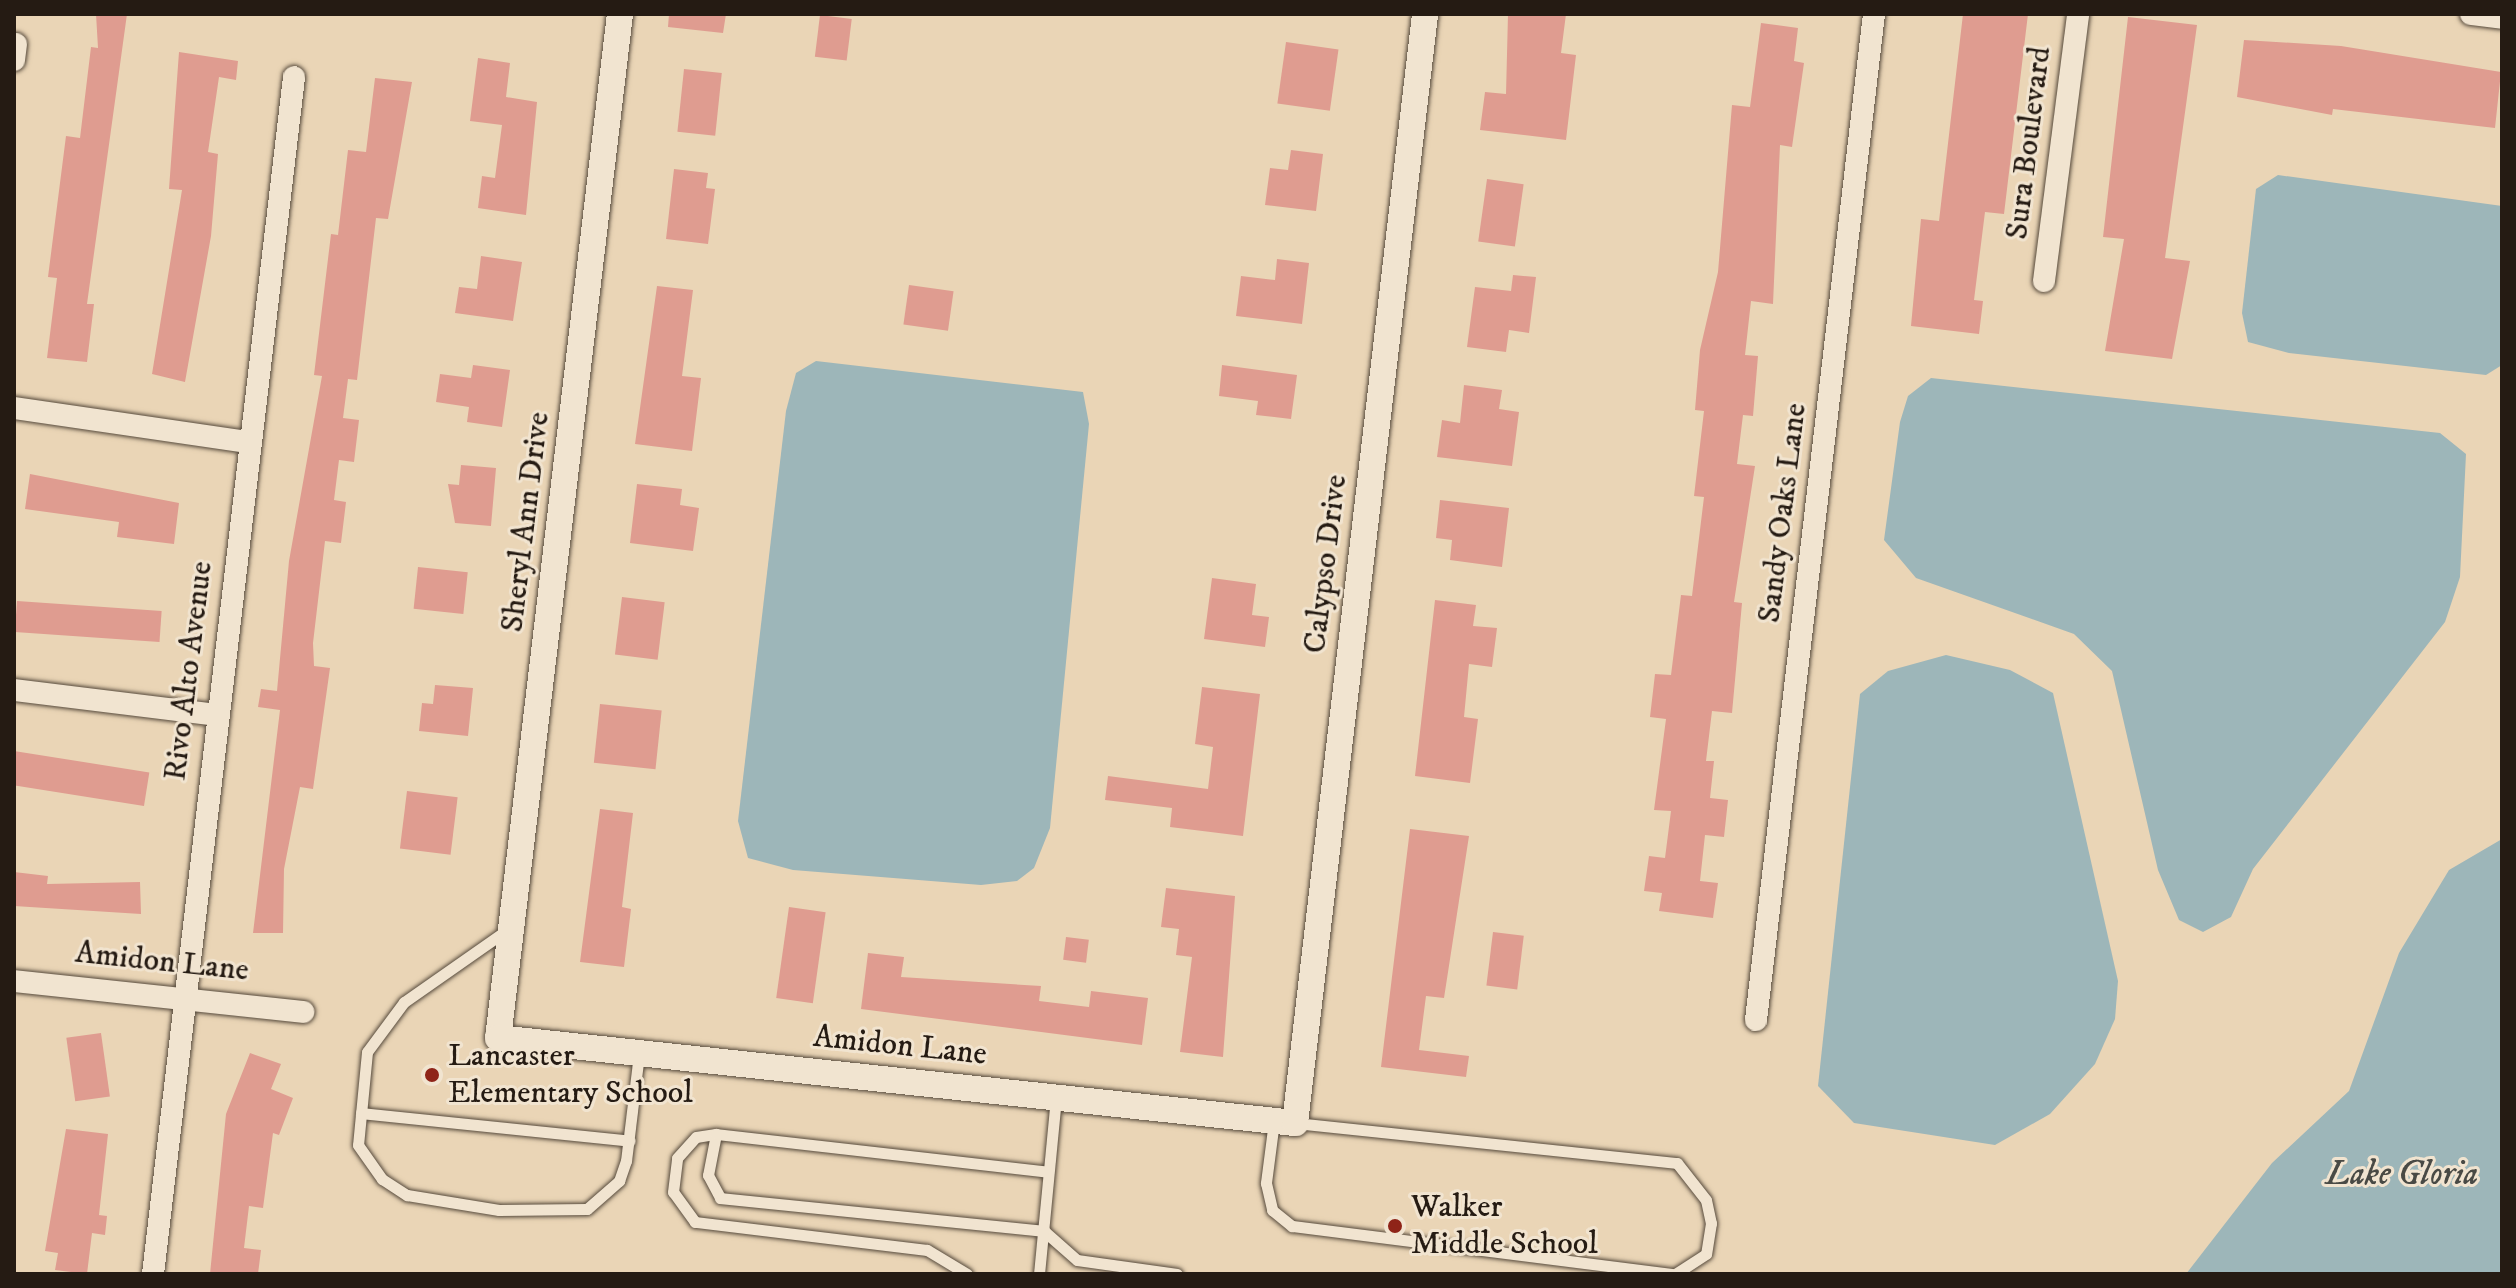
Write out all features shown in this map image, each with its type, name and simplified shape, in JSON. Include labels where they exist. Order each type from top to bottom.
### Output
[{"type":"street","name":"Sheryl Ann Drive","points":[[498,1038],[620,14]]},
{"type":"street","name":"Calypso Drive","points":[[1285,1122],[1425,14]]},
{"type":"street","name":"Sandy Oaks Lane","points":[[1756,1020],[1874,14]]},
{"type":"street","name":"Sura Boulevard","points":[[2044,281],[2078,14]]},
{"type":"street","points":[[2471,14],[2502,18]]},
{"type":"street","name":"Rivo Alto Avenue","points":[[153,1274],[181,998],[294,77]]},
{"type":"street","points":[[14,408],[248,442]]},
{"type":"street","points":[[14,690],[217,715]]},
{"type":"street","name":"Amidon Lane","points":[[14,981],[303,1012]]},
{"type":"street","name":"Amidon Lane","points":[[498,1038],[1285,1122]]},
{"type":"lane","points":[[511,928],[459,959],[383,1023],[367,1052],[358,1145],[382,1179],[407,1195],[499,1210],[587,1209],[619,1181],[630,1141],[639,1053]]},
{"type":"lane","points":[[1039,1274],[1056,1097]]},
{"type":"lane","points":[[361,1113],[630,1141]]},
{"type":"lane","points":[[1285,1122],[1677,1163],[1706,1200],[1711,1223],[1706,1254],[1690,1269],[1674,1274],[1292,1226],[1272,1210],[1266,1183],[1285,1122]]},
{"type":"lane","points":[[967,1274],[927,1250],[695,1222],[678,1208],[673,1176],[683,1148],[716,1134],[1047,1172]]},
{"type":"lane","points":[[716,1134],[708,1175],[720,1198],[1044,1231],[1077,1260],[1177,1274]]},
{"type":"water","points":[[2278,175],[2502,206],[2502,365],[2486,375],[2289,353],[2248,342],[2242,313],[2256,189]]},
{"type":"water","points":[[816,361],[1083,392],[1089,424],[1050,828],[1034,868],[1017,881],[981,885],[793,870],[748,858],[738,821],[786,411],[796,373]]},
{"type":"water","points":[[1931,378],[2440,433],[2466,454],[2460,577],[2445,622],[2253,869],[2231,917],[2203,932],[2179,920],[2158,870],[2112,671],[2074,634],[1916,578],[1884,540],[1900,422],[1908,396]]},
{"type":"water","points":[[1946,655],[2010,670],[2053,693],[2118,981],[2115,1019],[2095,1064],[2050,1114],[1995,1145],[1854,1123],[1818,1086],[1860,694],[1888,671]]},
{"type":"water","name":"Lake Gloria","points":[[2502,839],[2502,1274],[2186,1274],[2272,1163],[2349,1091],[2399,953],[2449,870]]},
{"type":"building","points":[[96,14],[127,14],[87,304],[94,304],[87,362],[47,358],[57,278],[48,277],[66,136],[80,138],[91,47],[98,48]]},
{"type":"building","points":[[669,14],[726,14],[723,33],[668,27]]},
{"type":"building","points":[[1508,14],[1566,14],[1561,53],[1576,55],[1566,140],[1480,130],[1485,92],[1506,94]]},
{"type":"building","points":[[1963,14],[2028,14],[2004,214],[1985,212],[1974,300],[1983,301],[1979,334],[1911,326],[1921,219],[1939,221]]},
{"type":"building","points":[[820,15],[852,19],[847,61],[815,57]]},
{"type":"building","points":[[2128,17],[2197,25],[2165,258],[2190,261],[2172,359],[2105,351],[2124,239],[2103,237]]},
{"type":"building","points":[[1761,23],[1798,28],[1794,61],[1804,63],[1792,147],[1780,145],[1773,304],[1751,301],[1745,355],[1758,356],[1753,416],[1743,415],[1737,464],[1755,466],[1734,602],[1742,603],[1732,713],[1712,711],[1706,761],[1714,761],[1710,798],[1728,800],[1724,837],[1705,835],[1700,881],[1718,883],[1713,918],[1659,911],[1662,893],[1644,891],[1649,856],[1665,858],[1671,811],[1654,810],[1666,719],[1650,717],[1655,674],[1671,675],[1681,595],[1692,596],[1704,497],[1694,496],[1704,411],[1695,410],[1700,350],[1718,272],[1732,105],[1750,107]]},
{"type":"building","points":[[2244,40],[2341,46],[2501,72],[2495,128],[2333,109],[2332,115],[2237,97]]},
{"type":"building","points":[[1286,42],[1338,49],[1330,111],[1277,103]]},
{"type":"building","points":[[179,52],[238,61],[236,80],[219,77],[208,152],[218,154],[211,236],[185,382],[152,374],[182,190],[169,189]]},
{"type":"building","points":[[478,58],[510,63],[506,97],[537,102],[526,215],[478,208],[482,176],[495,178],[502,125],[470,121]]},
{"type":"building","points":[[684,69],[722,73],[715,136],[677,132]]},
{"type":"building","points":[[375,78],[412,82],[388,219],[376,218],[357,380],[348,379],[343,418],[359,420],[354,462],[339,460],[334,500],[346,502],[341,543],[325,541],[313,643],[314,666],[330,668],[313,789],[300,787],[284,869],[283,933],[253,933],[280,710],[258,707],[261,689],[277,691],[289,561],[322,376],[314,375],[331,234],[338,235],[348,150],[366,152]]},
{"type":"building","points":[[1291,150],[1323,154],[1316,211],[1265,205],[1270,168],[1288,170]]},
{"type":"building","points":[[674,169],[708,173],[706,188],[715,189],[708,244],[666,239]]},
{"type":"building","points":[[1487,179],[1524,184],[1515,247],[1478,241]]},
{"type":"building","points":[[481,256],[522,262],[513,321],[455,313],[459,287],[477,289]]},
{"type":"building","points":[[1277,259],[1309,263],[1302,324],[1236,316],[1241,276],[1275,280]]},
{"type":"building","points":[[1513,275],[1536,277],[1529,333],[1509,330],[1506,352],[1467,347],[1475,287],[1511,291]]},
{"type":"building","points":[[909,285],[954,291],[948,331],[903,325]]},
{"type":"building","points":[[657,286],[693,290],[682,376],[701,378],[692,451],[635,444]]},
{"type":"building","points":[[473,365],[510,370],[502,427],[467,422],[469,407],[436,402],[440,374],[471,378]]},
{"type":"building","points":[[1222,365],[1297,375],[1291,419],[1256,415],[1258,401],[1219,396]]},
{"type":"building","points":[[1464,385],[1502,390],[1499,409],[1519,412],[1512,466],[1437,457],[1442,420],[1460,423]]},
{"type":"building","points":[[461,465],[496,468],[491,526],[455,523],[448,484],[459,485]]},
{"type":"building","points":[[30,474],[179,503],[174,544],[117,537],[119,522],[25,509]]},
{"type":"building","points":[[637,484],[682,489],[680,505],[699,508],[693,551],[630,543]]},
{"type":"building","points":[[1440,500],[1509,508],[1502,567],[1450,560],[1452,540],[1436,538]]},
{"type":"building","points":[[418,567],[468,572],[463,614],[414,609]]},
{"type":"building","points":[[1212,578],[1256,584],[1252,615],[1269,617],[1265,647],[1204,639]]},
{"type":"building","points":[[622,597],[665,602],[658,660],[615,655]]},
{"type":"building","points":[[1435,600],[1476,605],[1473,626],[1497,628],[1492,667],[1469,664],[1464,717],[1478,719],[1470,783],[1415,776]]},
{"type":"building","points":[[17,601],[162,611],[159,642],[15,632]]},
{"type":"building","points":[[435,685],[473,688],[468,736],[419,731],[422,703],[433,704]]},
{"type":"building","points":[[1202,687],[1260,694],[1243,836],[1170,827],[1172,808],[1105,800],[1108,776],[1208,789],[1213,747],[1195,744]]},
{"type":"building","points":[[600,704],[662,710],[655,769],[594,763]]},
{"type":"building","points":[[14,751],[149,772],[144,806],[14,785]]},
{"type":"building","points":[[407,791],[458,797],[451,855],[400,849]]},
{"type":"building","points":[[600,809],[633,813],[622,907],[631,909],[624,967],[580,962]]},
{"type":"building","points":[[1410,829],[1469,836],[1444,998],[1426,996],[1419,1050],[1469,1056],[1466,1077],[1381,1067]]},
{"type":"building","points":[[14,872],[48,876],[47,884],[140,882],[141,914],[14,906]]},
{"type":"building","points":[[1166,888],[1235,896],[1223,1057],[1180,1052],[1192,957],[1176,955],[1179,929],[1161,927]]},
{"type":"building","points":[[789,907],[826,912],[813,1003],[776,998]]},
{"type":"building","points":[[1493,932],[1524,936],[1517,989],[1486,986]]},
{"type":"building","points":[[1066,937],[1089,940],[1086,963],[1063,960]]},
{"type":"building","points":[[868,953],[904,957],[901,977],[1041,986],[1039,1001],[1089,1007],[1091,991],[1148,998],[1142,1045],[861,1009]]},
{"type":"building","points":[[101,1033],[110,1096],[75,1101],[66,1038]]},
{"type":"building","points":[[250,1053],[281,1064],[271,1089],[293,1098],[279,1135],[273,1133],[263,1208],[249,1206],[244,1248],[261,1250],[258,1274],[210,1274],[226,1114]]},
{"type":"building","points":[[66,1129],[108,1134],[99,1215],[107,1216],[105,1235],[92,1233],[87,1274],[55,1270],[58,1253],[45,1251]]},
{"type":"place","name":"Lancaster Elementary School","points":[[432,1075]]},
{"type":"place","name":"Walker Middle School","points":[[1395,1226]]}]
